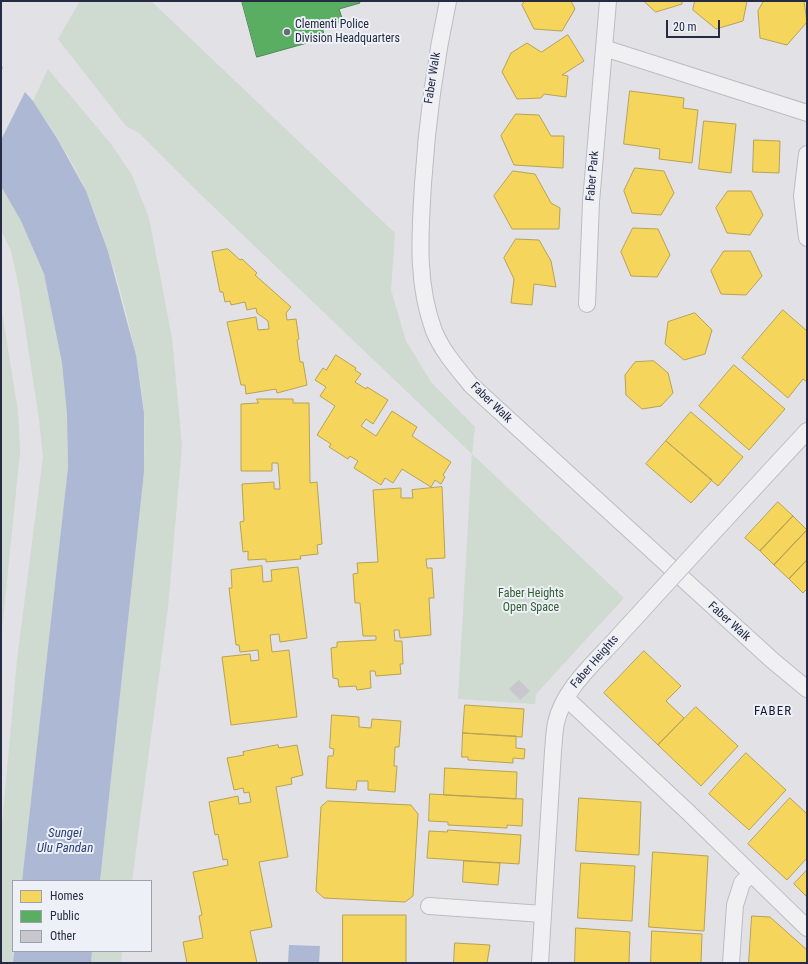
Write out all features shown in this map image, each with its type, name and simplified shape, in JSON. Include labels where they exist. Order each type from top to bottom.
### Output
[{"type":"street","name":"Faber Walk","points":[[448,1],[438,48],[427,125],[419,252],[423,295],[434,332],[451,361],[472,385],[766,655],[807,689]]},
{"type":"street","name":"Faber Park","points":[[587,304],[590,202],[608,1]]},
{"type":"street","points":[[604,48],[807,113]]},
{"type":"street","points":[[807,154],[802,196],[807,238]]},
{"type":"street","name":"Faber Heights","points":[[540,963],[552,751],[556,722],[566,698],[580,678],[807,431]]},
{"type":"street","points":[[566,698],[807,928]]},
{"type":"street","points":[[731,963],[735,905],[742,883],[752,874]]},
{"type":"street","points":[[429,906],[543,914]]},
{"type":"green space","points":[[80,1],[151,1],[395,233],[391,290],[406,341],[431,382],[475,427],[472,454],[197,191],[139,133],[126,126],[58,39]]},
{"type":"green space","points":[[48,69],[111,144],[132,175],[149,218],[172,338],[182,446],[168,607],[132,880],[100,880],[144,472],[144,411],[141,384],[123,300],[96,217],[75,168],[62,145],[33,101]]},
{"type":"green space","points":[[1,186],[21,221],[44,274],[62,363],[67,415],[68,467],[22,880],[12,880],[13,963],[1,963],[1,835],[17,660],[43,457],[39,419],[19,288],[11,251],[1,229]]},
{"type":"green space","points":[[1,306],[18,411],[20,452],[1,640]]},
{"type":"green space","name":"Faber Heights Open Space","points":[[472,454],[624,598],[536,694],[535,704],[458,699]]},
{"type":"green space","points":[[92,952],[122,952],[121,963],[91,963]]},
{"type":"water","name":"Sungei Ulu Pandan","points":[[1,65],[33,101],[58,140],[86,191],[108,251],[136,355],[144,413],[144,472],[100,880],[22,880],[68,467],[67,415],[62,363],[44,274],[21,221],[1,186]]},
{"type":"water","points":[[289,945],[320,946],[319,963],[288,963]]},
{"type":"water","points":[[14,952],[92,952],[91,963],[13,963]]},
{"type":"pier","points":[[4,65],[26,90],[1,140],[1,72]]},
{"type":"building: Homes","points":[[525,1],[571,1],[575,9],[562,31],[534,29],[522,5]]},
{"type":"building: Homes","points":[[644,1],[682,1],[682,4],[656,12]]},
{"type":"building: Homes","points":[[695,1],[747,1],[743,21],[716,29],[693,10]]},
{"type":"building: Homes","points":[[764,1],[804,1],[807,22],[787,45],[760,38],[758,11]]},
{"type":"building: Homes","points":[[568,35],[584,61],[562,75],[568,76],[566,97],[544,94],[541,98],[517,99],[502,72],[511,53],[527,43],[541,52]]},
{"type":"building: Homes","points":[[630,91],[684,98],[683,108],[698,110],[692,163],[659,159],[660,149],[624,144]]},
{"type":"building: Homes","points":[[516,114],[539,115],[551,136],[564,136],[563,168],[514,165],[501,136]]},
{"type":"building: Homes","points":[[704,121],[736,124],[731,173],[699,169]]},
{"type":"building: Homes","points":[[754,140],[780,141],[779,173],[753,172]]},
{"type":"building: Homes","points":[[635,168],[664,171],[674,193],[661,215],[632,213],[624,191]]},
{"type":"building: Homes","points":[[513,171],[535,174],[551,203],[560,208],[559,229],[512,229],[494,196]]},
{"type":"building: Homes","points":[[728,191],[751,191],[763,215],[750,235],[727,233],[716,208]]},
{"type":"building: Homes","points":[[633,228],[658,229],[670,255],[657,277],[631,276],[621,252]]},
{"type":"building: Homes","points":[[516,239],[539,240],[551,261],[556,287],[534,284],[532,305],[511,303],[514,279],[504,258]]},
{"type":"building: Homes","points":[[228,249],[240,260],[242,259],[257,273],[255,275],[291,307],[286,313],[287,320],[296,319],[300,362],[303,362],[307,385],[277,393],[276,389],[246,394],[245,385],[241,385],[227,322],[256,317],[258,330],[269,329],[268,321],[257,313],[256,308],[247,310],[245,302],[231,305],[230,301],[225,302],[223,292],[220,292],[212,252]]},
{"type":"building: Homes","points":[[724,251],[750,251],[762,276],[746,295],[721,294],[711,271]]},
{"type":"building: Homes","points":[[783,310],[807,331],[807,382],[803,379],[788,398],[742,358]]},
{"type":"building: Homes","points":[[695,313],[712,330],[705,354],[684,360],[665,344],[668,322]]},
{"type":"building: Homes","points":[[336,355],[356,368],[355,370],[361,374],[355,382],[366,389],[367,387],[388,400],[373,424],[366,419],[361,426],[376,436],[392,411],[417,427],[412,436],[451,462],[443,475],[445,477],[441,484],[435,480],[431,487],[402,469],[393,483],[385,478],[381,485],[354,468],[358,461],[350,456],[348,459],[329,447],[331,444],[317,435],[335,406],[320,396],[326,387],[315,380],[323,368],[326,370]]},
{"type":"building: Homes","points":[[654,361],[668,373],[673,393],[661,406],[642,409],[626,395],[625,375],[635,362]]},
{"type":"building: Homes","points":[[734,365],[785,409],[749,450],[699,406]]},
{"type":"building: Homes","points":[[257,399],[293,399],[293,403],[309,403],[310,483],[317,482],[322,544],[317,545],[318,554],[300,556],[301,559],[266,562],[266,559],[248,560],[248,551],[243,552],[240,522],[244,521],[242,484],[274,482],[274,489],[280,489],[278,463],[272,463],[272,471],[241,471],[241,404],[258,403]]},
{"type":"building: Homes","points":[[691,412],[743,457],[718,486],[666,441]]},
{"type":"building: Homes","points":[[666,441],[712,480],[691,503],[646,464]]},
{"type":"building: Homes","points":[[442,487],[445,558],[426,559],[427,568],[432,568],[434,598],[429,598],[431,635],[400,638],[399,630],[394,630],[395,641],[402,641],[403,664],[400,664],[401,674],[376,676],[375,671],[370,671],[371,688],[357,690],[356,686],[339,687],[338,679],[333,678],[331,648],[337,647],[337,642],[376,640],[376,636],[363,636],[360,603],[355,603],[353,574],[358,573],[357,563],[378,562],[373,490],[401,488],[401,498],[413,498],[412,490]]},
{"type":"building: Homes","points":[[778,502],[793,516],[760,551],[745,538]]},
{"type":"building: Homes","points":[[793,516],[807,530],[774,565],[760,551]]},
{"type":"building: Homes","points":[[807,530],[807,560],[789,579],[774,565]]},
{"type":"building: Homes","points":[[807,560],[807,589],[803,593],[789,579]]},
{"type":"building: Homes","points":[[262,566],[263,582],[272,581],[271,570],[298,567],[307,638],[280,642],[279,634],[270,635],[272,652],[289,650],[297,717],[231,725],[222,657],[250,654],[251,661],[259,660],[258,650],[240,652],[239,645],[236,645],[229,588],[232,588],[231,570]]},
{"type":"building: Homes","points":[[644,651],[681,686],[666,701],[684,718],[658,745],[604,693]]},
{"type":"building: Homes","points":[[465,705],[524,709],[522,737],[463,733]]},
{"type":"building: Homes","points":[[696,707],[738,746],[701,786],[658,745]]},
{"type":"building: Homes","points":[[332,715],[359,717],[359,727],[371,728],[372,719],[401,721],[399,747],[395,747],[394,766],[397,766],[395,792],[368,790],[368,781],[357,781],[356,790],[326,788],[328,756],[333,756],[334,749],[330,748]]},
{"type":"building: Homes","points":[[463,733],[516,736],[516,748],[525,749],[524,759],[513,758],[513,763],[468,760],[468,757],[462,757]]},
{"type":"building: Homes","points":[[278,745],[279,748],[297,745],[303,775],[291,778],[292,784],[276,787],[288,857],[259,862],[272,927],[250,931],[257,963],[187,963],[183,942],[203,938],[199,916],[202,915],[193,872],[228,865],[227,859],[223,860],[218,834],[215,835],[209,802],[238,796],[239,804],[251,802],[249,792],[244,793],[243,788],[234,790],[227,758],[244,755],[243,752]]},
{"type":"building: Homes","points":[[746,753],[786,790],[749,830],[709,794]]},
{"type":"building: Homes","points":[[445,768],[517,772],[516,799],[444,795]]},
{"type":"building: Homes","points":[[430,794],[523,799],[522,826],[507,825],[507,828],[448,825],[448,822],[429,821]]},
{"type":"building: Homes","points":[[579,798],[641,802],[639,855],[576,851]]},
{"type":"building: Homes","points":[[790,798],[807,814],[807,858],[787,880],[748,844]]},
{"type":"building: Homes","points":[[328,801],[411,805],[418,814],[413,896],[405,902],[324,898],[316,891],[321,807]]},
{"type":"building: Homes","points":[[448,830],[521,835],[519,864],[427,858],[429,831],[447,832]]},
{"type":"building: Homes","points":[[653,852],[708,856],[704,931],[649,927]]},
{"type":"building: Homes","points":[[464,861],[500,863],[498,885],[463,882]]},
{"type":"building: Homes","points":[[581,863],[635,866],[632,921],[578,918]]},
{"type":"building: Homes","points":[[807,870],[807,897],[794,884]]},
{"type":"building: Homes","points":[[343,915],[406,915],[406,963],[343,963]]},
{"type":"building: Homes","points":[[752,916],[770,917],[807,950],[807,963],[749,963]]},
{"type":"building: Homes","points":[[576,928],[630,932],[629,963],[575,963]]},
{"type":"building: Homes","points":[[652,931],[702,934],[701,963],[651,963]]},
{"type":"building: Homes","points":[[455,943],[490,945],[487,963],[454,963]]},
{"type":"building: Public","name":"Clementi Police Division Headquarters","points":[[242,1],[359,1],[360,3],[339,9],[343,21],[322,27],[325,38],[257,57]]},
{"type":"building: Other","points":[[519,680],[530,691],[520,700],[509,689]]},
{"type":"place","name":"Clementi Police Division Headquarters","points":[[287,32]]},
{"type":"district","name":"FABER","points":[[773,712]]}]
